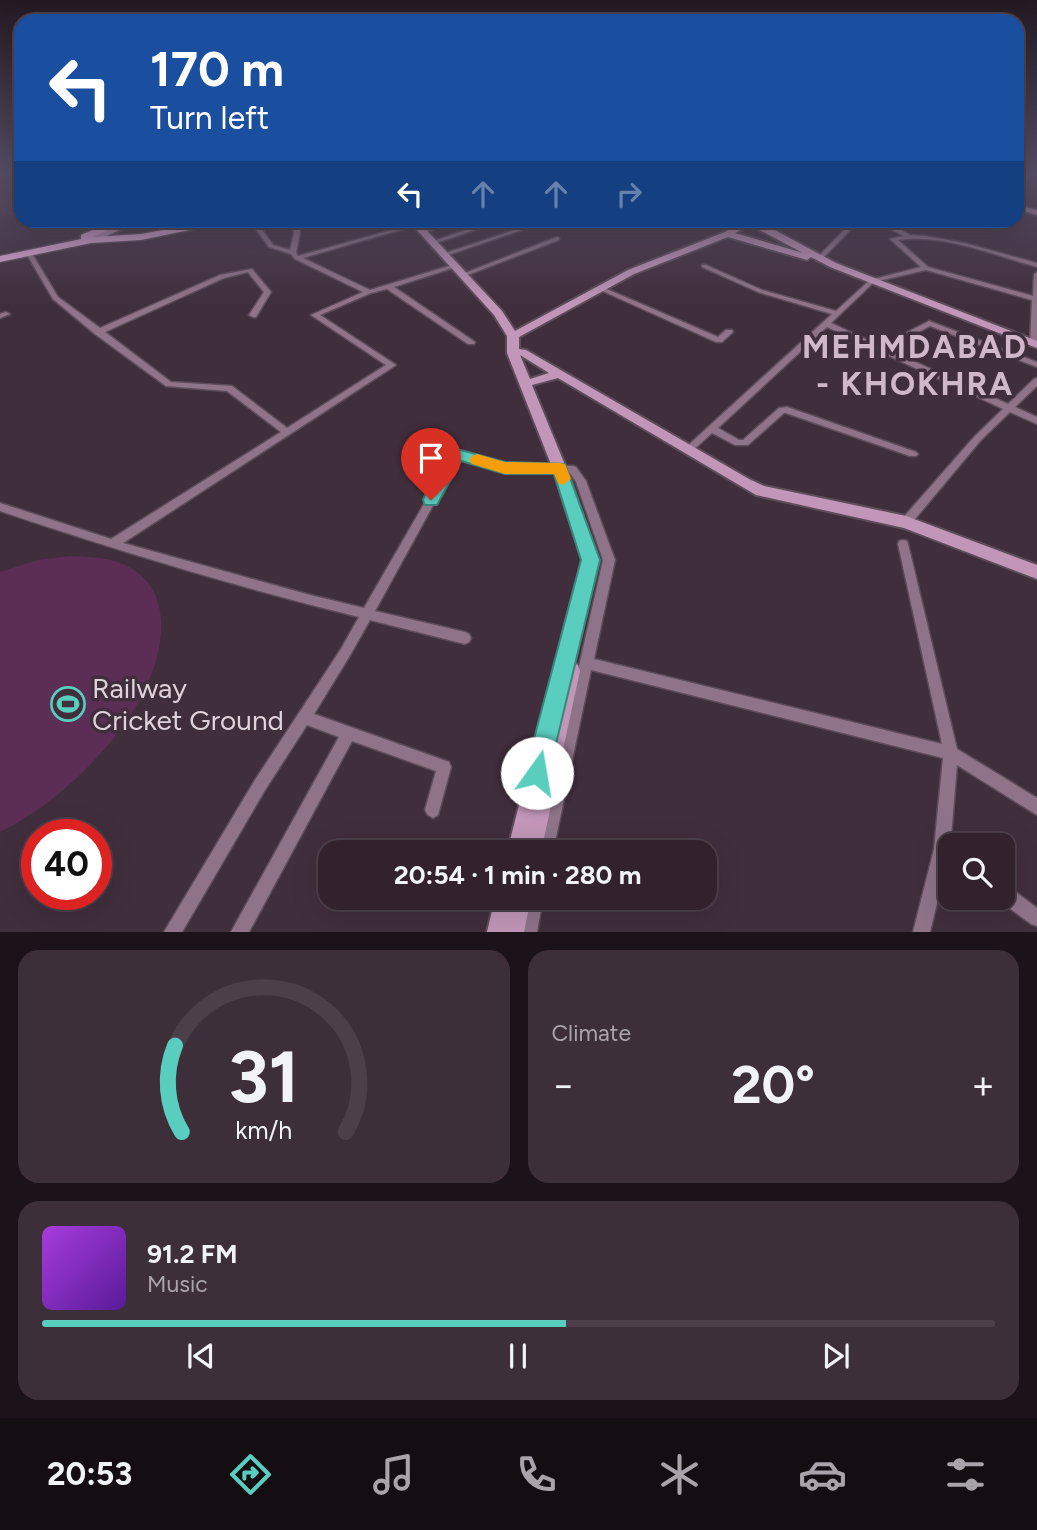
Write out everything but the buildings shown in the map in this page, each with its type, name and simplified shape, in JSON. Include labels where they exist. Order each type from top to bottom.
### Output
[{"type":"main road","points":[[0,258],[88,238],[109,228]]},
{"type":"main road","points":[[0,258],[88,238],[141,237],[190,228]]},
{"type":"street","points":[[88,238],[115,228]]},
{"type":"street","points":[[257,228],[267,243],[369,292]]},
{"type":"street","points":[[295,256],[296,228]]},
{"type":"street","points":[[295,256],[404,228]]},
{"type":"street","points":[[419,228],[481,292],[517,344],[534,383],[599,561],[533,840]]},
{"type":"street","points":[[432,243],[478,228]]},
{"type":"street","points":[[443,255],[525,228]]},
{"type":"street","points":[[521,840],[590,560],[564,470],[513,353],[531,328],[600,288],[642,267],[738,228]]},
{"type":"street","points":[[763,228],[833,265]]},
{"type":"street","points":[[820,258],[848,228]]},
{"type":"street","points":[[896,228],[907,235],[949,242],[1037,265]]},
{"type":"street","points":[[728,234],[833,265],[1035,344],[1037,274]]},
{"type":"street","points":[[907,235],[892,239],[926,268],[1036,299]]},
{"type":"street","points":[[463,275],[557,239]]},
{"type":"street","points":[[29,253],[55,298],[169,384],[229,388],[287,432]]},
{"type":"street","points":[[112,544],[392,365],[314,316],[369,292],[454,266]]},
{"type":"street","points":[[704,266],[760,291],[836,313]]},
{"type":"street","points":[[688,450],[872,281],[926,268]]},
{"type":"street","points":[[98,332],[222,276],[250,270],[268,292],[253,315]]},
{"type":"street","points":[[388,286],[471,342]]},
{"type":"street","points":[[600,288],[719,340],[729,332]]},
{"type":"street","points":[[881,349],[897,337],[914,335],[929,323],[1037,365]]},
{"type":"street","points":[[825,324],[1037,421]]},
{"type":"street","points":[[517,344],[559,374],[761,491],[906,522],[1037,572]]},
{"type":"street","points":[[534,383],[559,374]]},
{"type":"street","points":[[906,522],[960,458],[1037,382]]},
{"type":"street","points":[[712,429],[738,443],[746,443],[782,410],[787,410],[913,454]]},
{"type":"street","points":[[172,932],[367,614],[457,454],[505,468],[573,470],[581,481],[610,560],[548,840]]},
{"type":"street","points":[[0,507],[112,544],[465,638]]},
{"type":"street","points":[[903,544],[951,753],[947,833]]},
{"type":"street","points":[[586,663],[951,753],[1037,807]]},
{"type":"street","points":[[304,717],[444,767],[433,810]]},
{"type":"street","points":[[239,932],[349,733]]},
{"type":"street","points":[[921,932],[938,878]]},
{"type":"street","points":[[1015,902],[1037,918]]},
{"type":"street","points":[[499,932],[504,910]]},
{"type":"street","points":[[512,932],[517,910]]},
{"type":"street","points":[[528,932],[533,910]]},
{"type":"shaded area","name":"Railway Cricket Ground","points":[[71,556],[98,558],[123,564],[143,578],[156,596],[161,616],[160,639],[147,685],[137,705],[99,755],[53,799],[0,832],[0,572],[38,560]]},
{"type":"slow traffic","points":[[477,460],[505,468],[560,468],[563,479]]},
{"type":"place","name":"Railway Cricket Ground","points":[[68,704]]},
{"type":"district","name":"MEHMDABAD - KHOKHRA","points":[[915,366]]},
{"type":"route","points":[[431,500],[457,454],[505,468],[560,468],[590,560],[537,773]]}]
